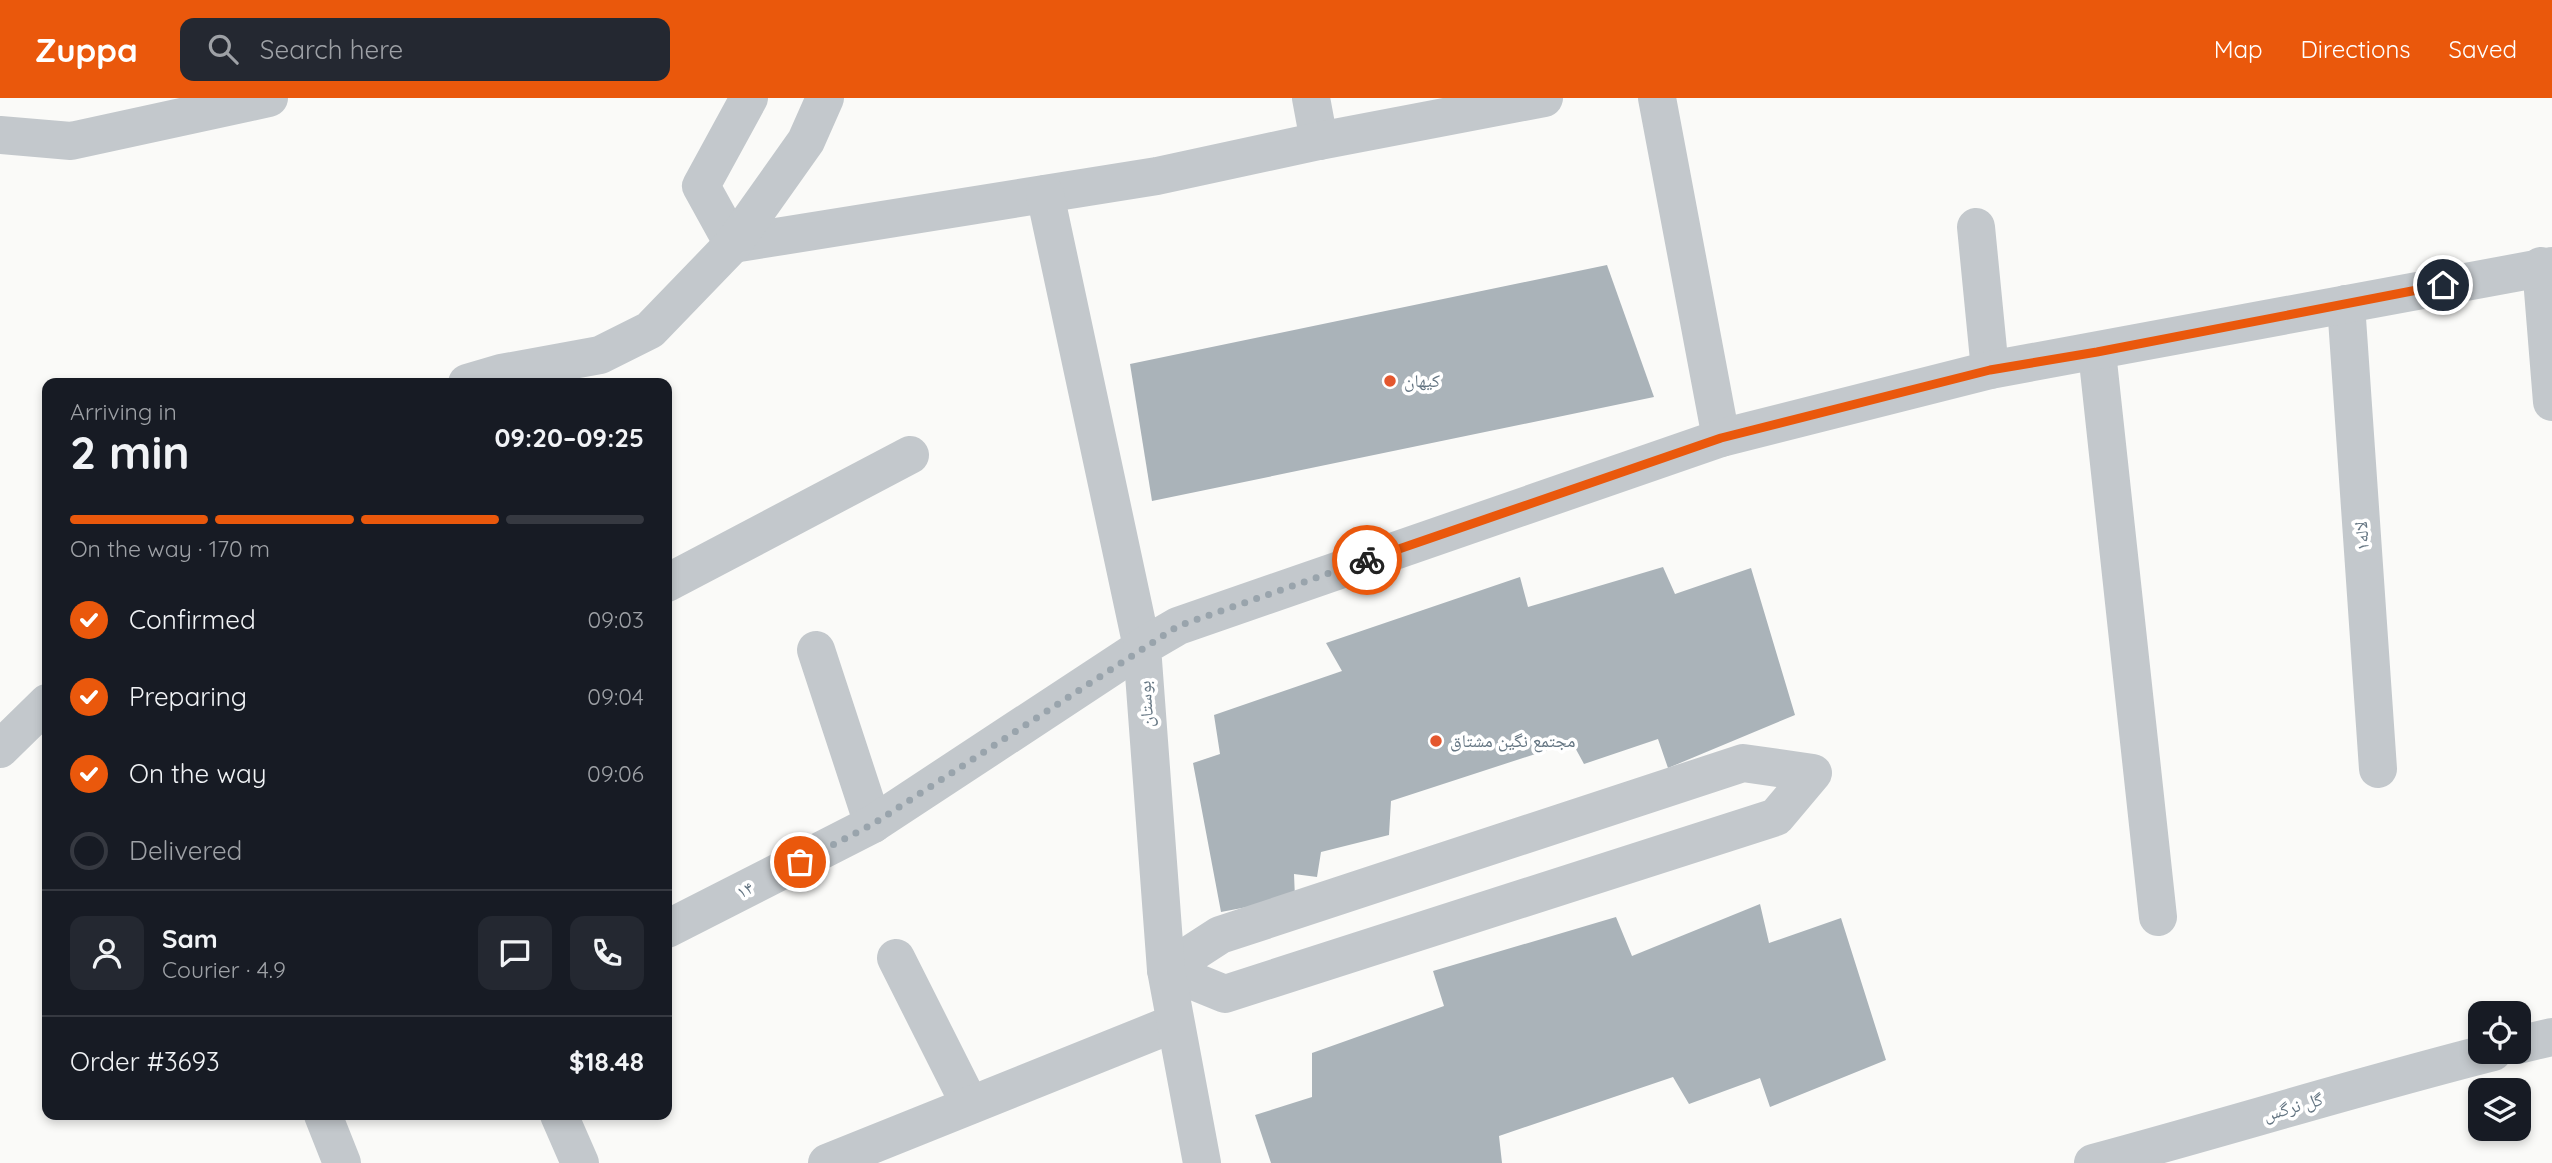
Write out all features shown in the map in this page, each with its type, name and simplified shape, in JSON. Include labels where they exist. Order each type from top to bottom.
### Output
[{"type":"street","points":[[0,135],[71,141],[269,98]]},
{"type":"street","points":[[733,244],[701,186],[749,98]]},
{"type":"street","points":[[484,378],[600,355],[650,330],[733,244],[806,141],[825,98]]},
{"type":"street","points":[[1311,98],[1319,141]]},
{"type":"street","points":[[733,244],[1157,176],[1319,141],[1545,98]]},
{"type":"street","points":[[1657,98],[1721,438]]},
{"type":"street","name":"بوستان","points":[[1045,194],[1142,647],[1166,971],[1202,1163]]},
{"type":"street","points":[[1976,227],[1990,370]]},
{"type":"street","points":[[1142,647],[1178,626],[1721,438],[1990,370],[2547,266],[2552,402]]},
{"type":"street","name":"لاله۱","points":[[2346,304],[2378,769]]},
{"type":"street","points":[[2097,352],[2158,917]]},
{"type":"street","points":[[672,580],[910,455]]},
{"type":"street","name":"۱۴","points":[[672,917],[873,824],[1142,647]]},
{"type":"street","points":[[816,650],[873,824]]},
{"type":"street","points":[[0,748],[42,708]]},
{"type":"street","points":[[1743,763],[1813,773],[1776,817],[1225,994],[1166,971],[1220,935],[1743,763]]},
{"type":"street","points":[[896,958],[970,1105]]},
{"type":"street","points":[[827,1163],[1175,1023]]},
{"type":"street","points":[[2531,1042],[2552,1037]]},
{"type":"street","name":"گل نرگس","points":[[2093,1163],[2468,1058]]},
{"type":"street","points":[[325,1120],[342,1163]]},
{"type":"street","points":[[561,1120],[580,1163]]},
{"type":"building","name":"کیهان","points":[[1607,265],[1654,397],[1152,501],[1130,364]]},
{"type":"building","name":"مجتمع نگین مشتاق","points":[[1663,567],[1675,594],[1751,568],[1795,715],[1668,768],[1658,739],[1584,764],[1572,742],[1391,801],[1389,835],[1321,852],[1317,877],[1294,874],[1295,898],[1221,912],[1193,763],[1220,754],[1214,715],[1342,671],[1326,643],[1520,577],[1528,607]]},
{"type":"building","points":[[1760,904],[1769,943],[1841,918],[1886,1060],[1770,1107],[1760,1078],[1689,1104],[1673,1077],[1499,1136],[1502,1163],[1271,1163],[1255,1115],[1312,1097],[1312,1053],[1444,1006],[1433,971],[1616,917],[1632,956]]},
{"type":"way so far","points":[[800,862],[873,824],[1178,626],[1367,560]]},
{"type":"place","name":"کیهان","points":[[1390,381]]},
{"type":"place","name":"مجتمع نگین مشتاق","points":[[1436,741]]},
{"type":"route","points":[[1367,560],[1721,438],[1990,370],[2443,285]]}]
